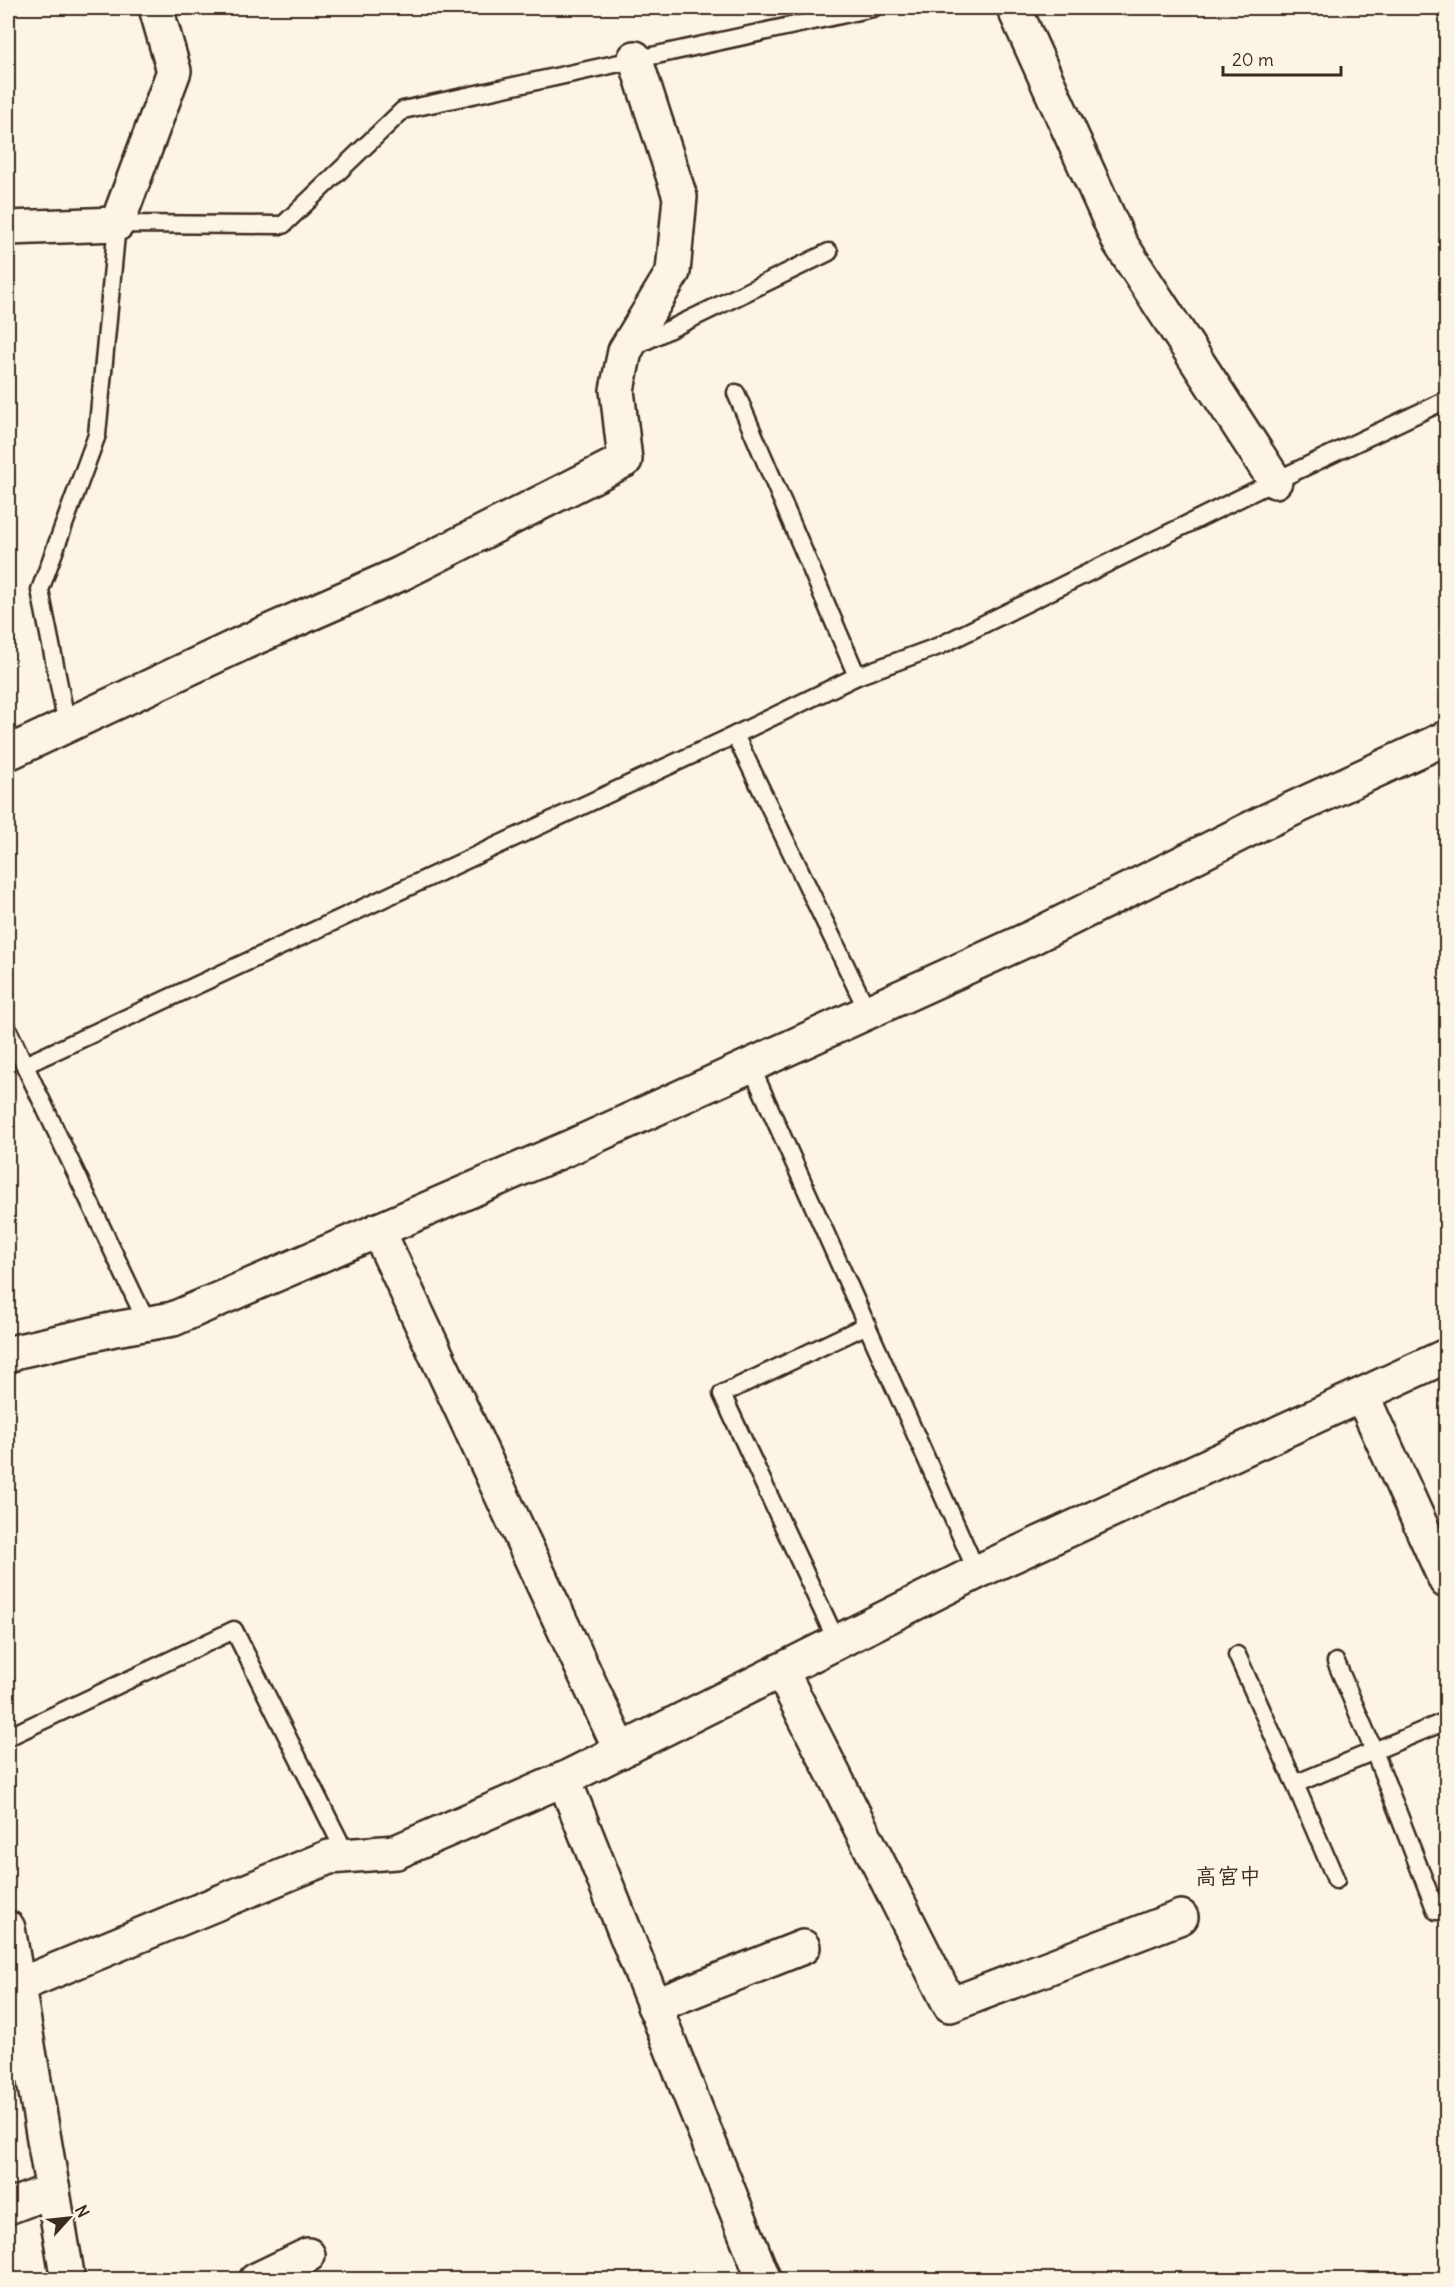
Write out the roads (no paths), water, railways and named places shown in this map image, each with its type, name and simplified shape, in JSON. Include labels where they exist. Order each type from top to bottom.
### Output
[{"type":"street","points":[[8,228],[117,224],[174,71],[156,8]]},
{"type":"street","points":[[1014,8],[1120,243],[1275,481]]},
{"type":"street","points":[[8,753],[243,643],[400,574],[625,460],[617,390],[625,351],[673,272],[680,197],[635,58]]},
{"type":"street","points":[[8,1356],[14,1352],[115,1329],[173,1319],[601,1133],[1033,937],[1262,824],[1446,738]]},
{"type":"street","points":[[378,1230],[621,1751]]},
{"type":"street","points":[[17,1986],[329,1857],[396,1852],[564,1779],[977,1572],[1446,1356]]},
{"type":"street","points":[[1362,1395],[1446,1581]]},
{"type":"street","points":[[781,1670],[950,2005],[1180,1917]]},
{"type":"street","points":[[564,1779],[764,2280]]},
{"type":"street","points":[[8,1928],[69,2280]]},
{"type":"street","points":[[654,2007],[803,1947]]},
{"type":"street","points":[[8,2207],[52,2190]]},
{"type":"street","points":[[256,2280],[308,2255]]},
{"type":"lane","points":[[67,725],[40,590],[97,435],[117,224],[283,225],[403,110],[873,8]]},
{"type":"lane","points":[[625,351],[829,252]]},
{"type":"lane","points":[[736,393],[857,676]]},
{"type":"lane","points":[[25,1065],[857,676],[939,646],[1446,400]]},
{"type":"lane","points":[[735,735],[868,1012]]},
{"type":"lane","points":[[8,1030],[148,1325]]},
{"type":"lane","points":[[750,1064],[977,1572]]},
{"type":"lane","points":[[837,1642],[722,1394],[867,1325]]},
{"type":"lane","points":[[8,1737],[234,1630],[346,1856]]},
{"type":"lane","points":[[1237,1655],[1336,1880]]},
{"type":"lane","points":[[1336,1662],[1374,1751],[1436,1911]]},
{"type":"lane","points":[[1295,1784],[1446,1721]]},
{"type":"district","name":"高宮中","points":[[1228,1876]]}]
